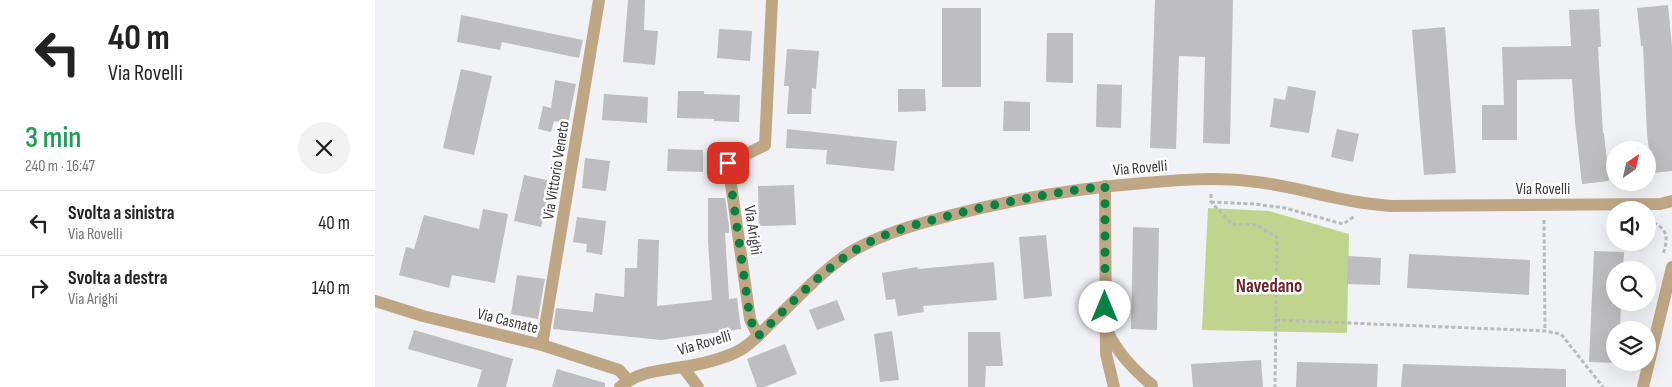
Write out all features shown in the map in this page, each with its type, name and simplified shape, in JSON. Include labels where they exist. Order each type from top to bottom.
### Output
[{"type":"street","name":"Via Vittorio Veneto","points":[[542,345],[599,0]]},
{"type":"street","name":"Via Arighi","points":[[758,336],[750,319],[728,163],[765,145],[772,0]]},
{"type":"street","name":"Via Rovelli","points":[[624,384],[642,374],[661,369],[683,367],[741,349],[758,336],[827,271],[853,251],[881,237],[916,224],[999,203],[1050,193],[1105,186],[1194,179],[1248,180],[1359,203],[1391,206],[1660,204],[1672,201]]},
{"type":"street","points":[[1105,186],[1106,354],[1114,387]]},
{"type":"street","points":[[1643,387],[1672,267]]},
{"type":"street","name":"Via Casnate","points":[[375,301],[423,316],[542,345],[619,370],[624,384]]},
{"type":"street","points":[[1105,326],[1111,341],[1149,386]]},
{"type":"street","points":[[683,367],[698,387]]},
{"type":"path","points":[[1211,189],[1211,202],[1232,224],[1256,225],[1277,237],[1275,387]]},
{"type":"path","points":[[1544,214],[1545,331]]},
{"type":"path","points":[[1276,320],[1545,331],[1561,334],[1603,387]]},
{"type":"green space","points":[[1208,208],[1269,211],[1349,234],[1347,333],[1202,330]]},
{"type":"building","points":[[628,0],[645,0],[644,30],[658,31],[655,65],[623,62]]},
{"type":"building","points":[[1155,0],[1233,0],[1230,144],[1203,143],[1205,57],[1179,56],[1176,149],[1150,148]]},
{"type":"building","points":[[1668,5],[1672,47],[1672,171],[1656,173],[1656,141],[1648,141],[1643,46],[1641,46],[1637,8]]},
{"type":"building","points":[[942,8],[981,8],[981,87],[942,87]]},
{"type":"building","points":[[1599,9],[1601,47],[1598,47],[1603,133],[1606,152],[1606,181],[1582,184],[1572,79],[1517,80],[1517,140],[1482,140],[1482,105],[1504,105],[1502,47],[1571,46],[1569,10]]},
{"type":"building","points":[[461,15],[583,40],[579,58],[502,42],[500,50],[457,42]]},
{"type":"building","points":[[1445,27],[1456,173],[1424,175],[1412,30]]},
{"type":"building","points":[[719,29],[752,31],[750,61],[717,58]]},
{"type":"building","points":[[1047,33],[1073,33],[1073,83],[1046,82]]},
{"type":"building","points":[[787,49],[819,51],[816,89],[812,88],[811,114],[787,114],[789,86],[784,86]]},
{"type":"building","points":[[461,69],[492,76],[474,155],[443,148]]},
{"type":"building","points":[[555,80],[576,84],[568,124],[554,121],[551,132],[538,129],[543,106],[551,108]]},
{"type":"building","points":[[1097,84],[1122,85],[1121,128],[1096,127]]},
{"type":"building","points":[[1288,86],[1316,91],[1309,133],[1270,127],[1274,98],[1285,100]]},
{"type":"building","points":[[898,89],[925,89],[926,111],[898,112]]},
{"type":"building","points":[[678,91],[704,91],[704,94],[740,95],[739,122],[677,118]]},
{"type":"building","points":[[604,94],[648,97],[647,123],[602,120]]},
{"type":"building","points":[[1004,101],[1030,102],[1030,131],[1003,131]]},
{"type":"building","points":[[787,129],[897,141],[894,171],[826,164],[827,150],[786,148]]},
{"type":"building","points":[[1337,129],[1359,134],[1353,162],[1331,157]]},
{"type":"building","points":[[668,149],[703,150],[703,172],[667,171]]},
{"type":"building","points":[[585,158],[610,161],[606,191],[582,188]]},
{"type":"building","points":[[524,175],[551,181],[541,227],[514,221]]},
{"type":"building","points":[[794,185],[796,225],[759,226],[758,186]]},
{"type":"building","points":[[708,198],[725,198],[729,226],[729,233],[725,233],[729,299],[737,298],[741,329],[661,340],[553,329],[556,308],[593,312],[595,293],[624,297],[625,268],[637,268],[638,239],[659,240],[657,306],[712,300],[708,242]]},
{"type":"building","points":[[483,209],[508,214],[495,283],[452,275],[449,288],[399,275],[406,247],[414,249],[424,215],[479,229]]},
{"type":"building","points":[[577,217],[606,221],[602,255],[586,252],[587,244],[573,242]]},
{"type":"building","points":[[1133,227],[1159,228],[1157,330],[1131,329]]},
{"type":"building","points":[[1046,235],[1052,296],[1024,299],[1019,237]]},
{"type":"building","points":[[1594,251],[1624,252],[1624,261],[1606,261],[1606,311],[1621,311],[1620,321],[1606,321],[1606,363],[1589,362]]},
{"type":"building","points":[[1409,254],[1530,260],[1529,295],[1407,288]]},
{"type":"building","points":[[1348,256],[1381,258],[1380,285],[1347,284]]},
{"type":"building","points":[[994,262],[997,300],[923,306],[924,312],[898,316],[895,299],[886,300],[882,273],[917,267],[918,269]]},
{"type":"building","points":[[517,275],[545,279],[538,319],[511,314]]},
{"type":"building","points":[[837,300],[845,320],[817,330],[809,310]]},
{"type":"building","points":[[414,330],[513,359],[506,387],[477,387],[482,370],[408,349]]},
{"type":"building","points":[[892,331],[899,380],[880,382],[874,334]]},
{"type":"building","points":[[968,332],[1000,332],[1003,366],[986,366],[985,387],[968,387]]},
{"type":"building","points":[[785,344],[797,374],[764,387],[757,387],[747,359]]},
{"type":"building","points":[[1261,360],[1263,387],[1193,387],[1191,364]]},
{"type":"building","points":[[1297,362],[1378,364],[1377,387],[1296,387]]},
{"type":"building","points":[[1403,364],[1566,369],[1566,387],[1401,387]]},
{"type":"building","points":[[557,369],[605,383],[605,387],[552,387]]},
{"type":"district","name":"Navedano","points":[[1269,285]]},
{"type":"route","points":[[728,163],[750,319],[758,336],[827,271],[853,251],[881,237],[916,224],[999,203],[1050,193],[1105,186],[1105,307]]}]
